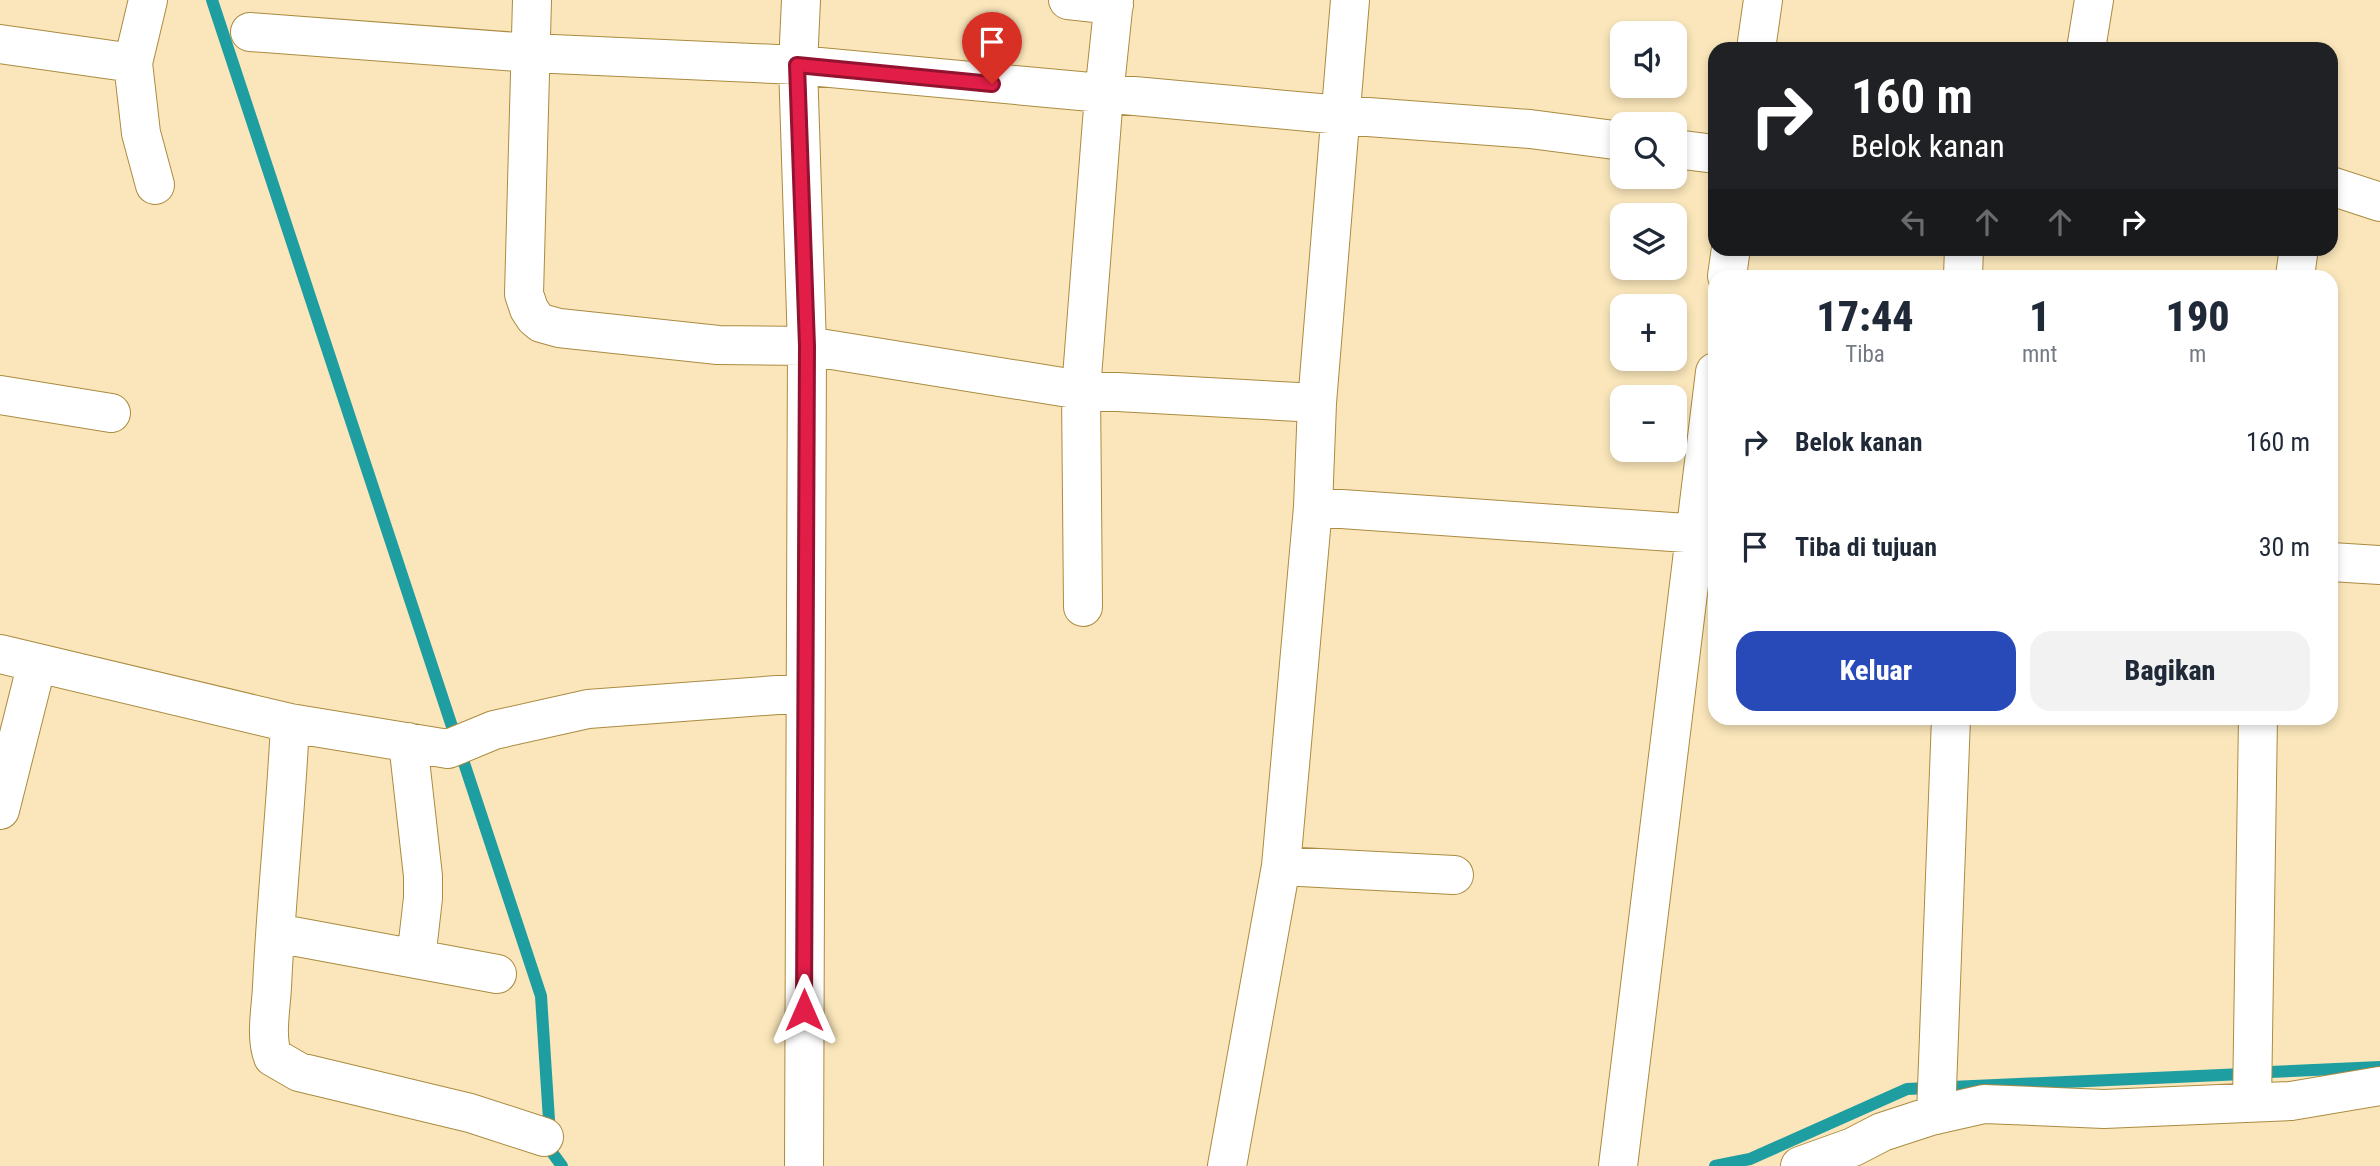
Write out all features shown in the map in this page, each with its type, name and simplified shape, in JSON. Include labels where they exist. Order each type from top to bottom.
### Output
[{"type":"street","points":[[148,0],[133,63],[141,133],[155,185]]},
{"type":"street","points":[[532,0],[524,294],[535,318],[541,323],[596,333],[718,345],[807,346],[1081,390],[1317,403]]},
{"type":"street","points":[[801,0],[797,65],[807,346],[804,1166]]},
{"type":"street","points":[[1068,0],[1114,3],[1104,94],[1081,390],[1083,607]]},
{"type":"street","points":[[1227,1166],[1281,866],[1312,507],[1317,403],[1350,0]]},
{"type":"street","points":[[1757,42],[1763,0]]},
{"type":"street","points":[[2087,42],[2094,0]]},
{"type":"street","points":[[250,32],[531,52],[797,65],[1341,115],[1531,129],[1610,139]]},
{"type":"street","points":[[0,44],[133,63]]},
{"type":"street","points":[[1687,150],[1708,153]]},
{"type":"street","points":[[2338,188],[2380,202]]},
{"type":"street","points":[[0,395],[111,413]]},
{"type":"street","points":[[1618,1166],[1705,534],[1708,485]]},
{"type":"street","points":[[1312,507],[1705,534]]},
{"type":"street","points":[[2338,562],[2380,565]]},
{"type":"street","points":[[0,654],[290,723],[447,749],[494,730],[588,709],[805,693]]},
{"type":"street","points":[[0,810],[37,663]]},
{"type":"street","points":[[290,723],[270,1035],[272,1057],[299,1072],[470,1113],[544,1137]]},
{"type":"street","points":[[1936,1106],[1951,725]]},
{"type":"street","points":[[2252,1102],[2258,725]]},
{"type":"street","points":[[408,742],[423,876],[416,959]]},
{"type":"street","points":[[1281,866],[1454,875]]},
{"type":"street","points":[[276,933],[497,974]]},
{"type":"street","points":[[1800,1166],[1853,1147],[1936,1106],[1984,1104],[2104,1109],[2291,1101],[2380,1086]]},
{"type":"waterway","points":[[212,0],[541,996],[551,1151],[562,1166]]},
{"type":"waterway","points":[[2269,1072],[2380,1067]]},
{"type":"waterway","points":[[1715,1166],[1750,1159],[1907,1089],[2243,1074]]},
{"type":"route","points":[[804,1010],[807,346],[797,65],[992,84]]}]
